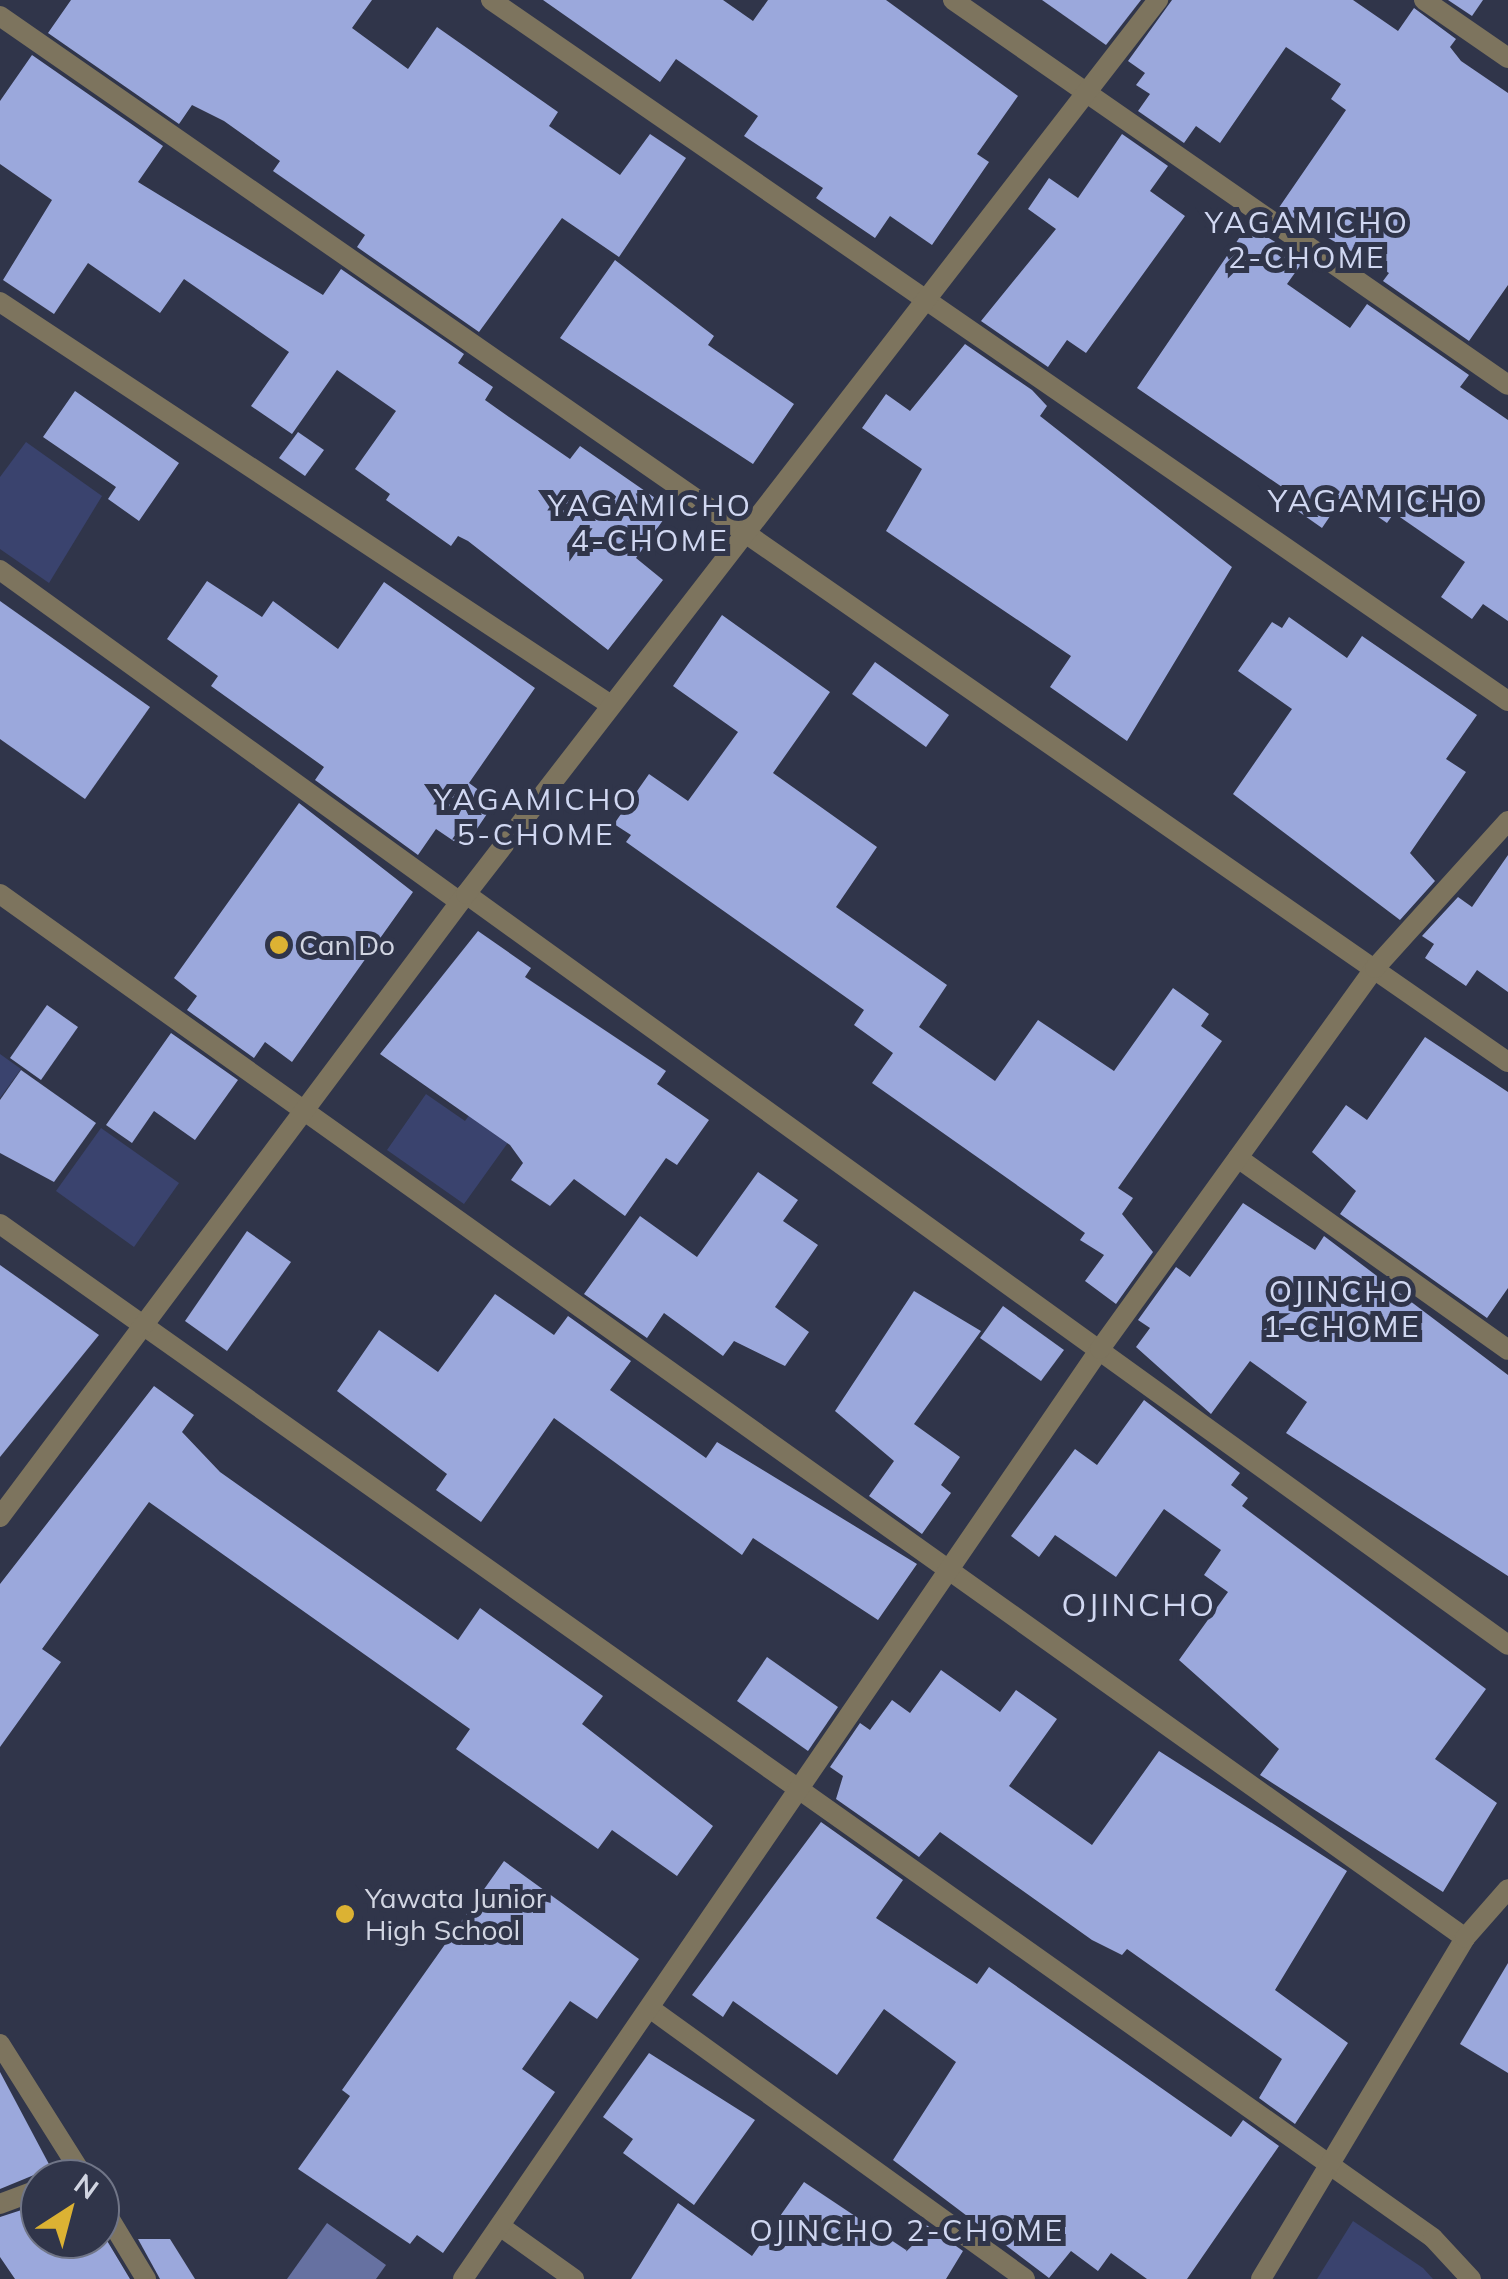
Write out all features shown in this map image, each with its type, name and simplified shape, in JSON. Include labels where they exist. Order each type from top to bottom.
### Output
[{"type":"street","points":[[491,0],[1508,701]]},
{"type":"street","points":[[952,0],[1508,385]]},
{"type":"street","points":[[0,1517],[463,898],[1158,0]]},
{"type":"street","points":[[1424,0],[1508,58]]},
{"type":"street","points":[[0,16],[1508,1062]]},
{"type":"street","points":[[0,302],[611,706]]},
{"type":"street","points":[[0,570],[1100,1349],[1508,1645]]},
{"type":"street","points":[[464,2279],[801,1793],[1100,1349],[1375,968],[1508,821]]},
{"type":"street","points":[[0,894],[1465,1938]]},
{"type":"street","points":[[1238,1158],[1508,1350]]},
{"type":"street","points":[[0,1224],[1328,2168],[1433,2238],[1471,2279]]},
{"type":"street","points":[[1262,2279],[1465,1938],[1508,1889]]},
{"type":"street","points":[[651,2009],[1025,2279]]},
{"type":"street","points":[[0,2044],[67,2159]]},
{"type":"street","points":[[500,2226],[574,2279]]},
{"type":"street","points":[[120,2236],[146,2279]]},
{"type":"shaded area","points":[[26,442],[102,496],[49,583],[0,549],[0,477]]},
{"type":"shaded area","points":[[0,1054],[21,1069],[0,1098]]},
{"type":"shaded area","points":[[506,1063],[545,1091],[464,1204],[387,1150],[426,1094],[465,1121]]},
{"type":"shaded area","points":[[101,1128],[179,1183],[134,1247],[56,1191]]},
{"type":"shaded area","points":[[1353,2221],[1423,2268],[1433,2279],[1317,2279]]},
{"type":"shaded area","points":[[327,2223],[386,2265],[376,2279],[287,2279]]},
{"type":"building","points":[[71,0],[372,0],[352,28],[408,69],[437,27],[558,112],[549,126],[620,175],[650,134],[686,158],[619,257],[562,218],[479,332],[357,247],[365,235],[273,171],[280,161],[224,121],[192,105],[179,124],[48,33]]},
{"type":"building","points":[[543,0],[723,0],[753,21],[768,0],[886,0],[1018,96],[977,154],[989,162],[932,245],[890,216],[875,238],[816,198],[823,188],[744,136],[758,116],[676,59],[660,82]]},
{"type":"building","points":[[1042,0],[1141,0],[1106,45]]},
{"type":"building","points":[[1172,0],[1353,0],[1398,31],[1414,8],[1456,39],[1450,47],[1461,61],[1508,93],[1508,285],[1469,341],[1383,281],[1389,273],[1278,209],[1346,110],[1331,99],[1341,84],[1286,47],[1220,143],[1196,126],[1184,143],[1138,111],[1150,94],[1136,85],[1145,73],[1128,61]]},
{"type":"building","points":[[1448,0],[1483,0],[1472,16]]},
{"type":"building","points":[[32,55],[163,146],[138,182],[323,295],[341,269],[464,354],[458,363],[493,387],[485,400],[570,459],[580,446],[671,509],[636,558],[663,580],[608,650],[468,541],[458,536],[451,546],[386,500],[390,494],[355,469],[396,411],[337,370],[292,434],[251,406],[289,352],[184,279],[160,313],[88,263],[54,314],[3,280],[52,200],[0,164],[0,101]]},
{"type":"building","points":[[1122,134],[1168,166],[1150,191],[1185,216],[1086,353],[1067,340],[1048,367],[981,321],[1056,229],[1028,209],[1049,178],[1078,198]]},
{"type":"building","points":[[1248,225],[1304,260],[1287,284],[1350,328],[1367,304],[1469,375],[1460,387],[1508,420],[1508,621],[1483,604],[1472,619],[1441,597],[1465,562],[1394,513],[1387,523],[1345,494],[1322,528],[1295,509],[1301,500],[1137,388]]},
{"type":"building","points":[[615,260],[714,336],[708,345],[794,404],[753,464],[560,338]]},
{"type":"building","points":[[965,344],[1032,390],[1047,406],[1040,416],[1232,567],[1127,741],[1050,687],[1071,656],[886,531],[922,469],[862,428],[886,394],[910,411]]},
{"type":"building","points":[[75,391],[179,463],[139,521],[108,499],[116,487],[43,437]]},
{"type":"building","points":[[298,432],[324,450],[305,476],[279,458]]},
{"type":"building","points":[[207,581],[262,617],[273,601],[338,649],[384,582],[535,688],[469,783],[495,802],[464,848],[436,829],[418,855],[315,780],[324,767],[211,686],[218,676],[167,639]]},
{"type":"building","points":[[0,601],[150,707],[85,799],[0,739]]},
{"type":"building","points":[[722,615],[830,692],[773,773],[877,847],[836,907],[947,985],[919,1027],[995,1081],[1038,1020],[1114,1071],[1173,988],[1209,1014],[1201,1026],[1222,1041],[1118,1188],[1133,1198],[1122,1214],[1153,1252],[1116,1304],[1085,1281],[1104,1255],[1080,1240],[1085,1233],[872,1083],[893,1053],[854,1025],[864,1010],[626,842],[631,835],[614,824],[649,774],[688,801],[738,732],[673,686]]},
{"type":"building","points":[[1289,617],[1347,658],[1362,636],[1477,715],[1446,759],[1466,772],[1410,853],[1435,881],[1400,920],[1233,794],[1292,709],[1238,671],[1272,622],[1282,628]]},
{"type":"building","points":[[875,662],[949,715],[926,747],[852,694]]},
{"type":"building","points":[[299,803],[413,892],[292,1062],[265,1042],[254,1058],[187,1010],[197,996],[174,978]]},
{"type":"building","points":[[1508,855],[1508,992],[1477,970],[1466,986],[1425,958],[1434,944],[1422,936],[1458,897],[1472,907]]},
{"type":"building","points":[[478,931],[531,968],[525,977],[666,1071],[657,1084],[709,1120],[677,1165],[666,1158],[625,1216],[574,1179],[550,1206],[511,1180],[523,1163],[510,1145],[380,1054]]},
{"type":"building","points":[[47,1005],[78,1027],[41,1080],[10,1058]]},
{"type":"building","points":[[171,1033],[238,1080],[195,1140],[154,1111],[132,1143],[106,1125]]},
{"type":"building","points":[[1425,1037],[1508,1092],[1508,1288],[1487,1318],[1340,1214],[1356,1191],[1312,1152],[1346,1105],[1367,1120]]},
{"type":"building","points":[[21,1070],[96,1123],[54,1182],[0,1153],[0,1100]]},
{"type":"building","points":[[758,1172],[798,1200],[783,1221],[818,1245],[775,1307],[809,1332],[785,1366],[734,1341],[723,1356],[664,1313],[647,1338],[584,1294],[640,1216],[697,1257]]},
{"type":"building","points":[[1243,1203],[1315,1250],[1324,1236],[1508,1375],[1508,1576],[1286,1433],[1307,1402],[1250,1361],[1211,1414],[1136,1347],[1150,1328],[1138,1320],[1176,1267],[1190,1277]]},
{"type":"building","points":[[247,1231],[291,1262],[227,1351],[185,1321]]},
{"type":"building","points":[[0,1265],[99,1335],[0,1457]]},
{"type":"building","points":[[914,1291],[981,1331],[914,1424],[960,1457],[941,1485],[951,1493],[922,1534],[869,1496],[894,1461],[835,1411]]},
{"type":"building","points":[[495,1294],[554,1335],[568,1316],[631,1361],[610,1390],[706,1458],[717,1442],[917,1564],[878,1620],[753,1538],[742,1555],[554,1418],[481,1522],[436,1490],[447,1474],[337,1391],[379,1330],[438,1372]]},
{"type":"building","points":[[1003,1306],[1064,1350],[1041,1381],[980,1338]]},
{"type":"building","points":[[154,1386],[194,1415],[182,1432],[220,1472],[458,1640],[480,1608],[603,1696],[582,1724],[713,1826],[677,1876],[612,1830],[598,1849],[456,1749],[470,1729],[149,1502],[42,1649],[61,1662],[0,1747],[0,1584]]},
{"type":"building","points":[[1144,1400],[1240,1473],[1231,1485],[1248,1498],[1242,1506],[1486,1689],[1435,1759],[1497,1803],[1443,1892],[1260,1775],[1279,1749],[1179,1660],[1228,1592],[1204,1575],[1221,1550],[1164,1509],[1116,1577],[1055,1535],[1039,1557],[1011,1536],[1075,1449],[1097,1465]]},
{"type":"building","points":[[767,1657],[838,1707],[808,1751],[737,1701]]},
{"type":"building","points":[[941,1670],[1000,1712],[1016,1690],[1057,1719],[1009,1786],[1092,1845],[1159,1751],[1347,1871],[1275,1990],[1348,2043],[1295,2124],[1259,2098],[1282,2059],[1127,1949],[1122,1955],[1092,1940],[940,1832],[919,1857],[836,1799],[843,1776],[830,1767],[860,1723],[870,1730],[892,1700],[910,1713]]},
{"type":"building","points":[[821,1822],[903,1880],[876,1918],[977,1984],[989,1967],[1231,2137],[1243,2120],[1279,2146],[1187,2279],[1147,2279],[1111,2253],[1098,2271],[1071,2251],[1049,2278],[893,2160],[956,2062],[884,2009],[837,2075],[733,2001],[723,2017],[692,1995]]},
{"type":"building","points":[[504,1861],[639,1959],[597,2019],[570,2001],[522,2069],[555,2092],[443,2253],[417,2235],[410,2244],[298,2169],[350,2096],[342,2090]]},
{"type":"building","points":[[1508,1963],[1508,2073],[1460,2044]]},
{"type":"building","points":[[649,2053],[755,2120],[694,2205],[623,2153],[633,2139],[603,2117]]},
{"type":"building","points":[[0,2072],[46,2159],[20,2159],[20,2181],[0,2189]]},
{"type":"building","points":[[804,2182],[906,2250],[925,2224],[963,2251],[946,2279],[631,2279],[678,2203],[752,2256]]},
{"type":"building","points":[[20,2210],[20,2259],[118,2259],[130,2279],[15,2279],[0,2257],[0,2217]]},
{"type":"building","points":[[138,2239],[170,2239],[195,2279],[160,2279]]},
{"type":"place","name":"Can Do","points":[[279,945]]},
{"type":"place","name":"Yawata Junior High School","points":[[345,1914]]},
{"type":"district","name":"YAGAMICHO 2-CHOME","points":[[1307,239]]},
{"type":"district","name":"YAGAMICHO","points":[[1376,500]]},
{"type":"district","name":"YAGAMICHO 4-CHOME","points":[[650,522]]},
{"type":"district","name":"YAGAMICHO 5-CHOME","points":[[536,816]]},
{"type":"district","name":"OJINCHO 1-CHOME","points":[[1342,1308]]},
{"type":"district","name":"OJINCHO","points":[[1139,1604]]},
{"type":"district","name":"OJINCHO 2-CHOME","points":[[907,2230]]}]
